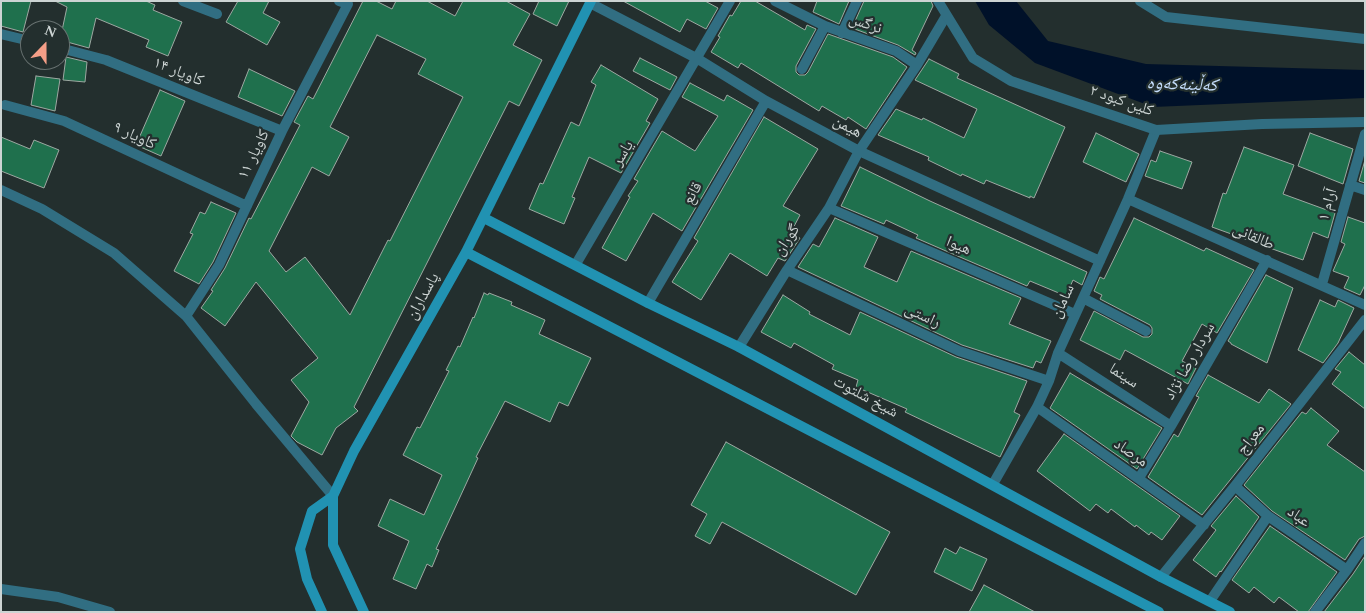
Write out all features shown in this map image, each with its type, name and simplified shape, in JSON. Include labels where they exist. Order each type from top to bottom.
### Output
[{"type":"main road","name":"پاسداران","points":[[364,612],[333,545],[333,496],[354,451],[484,218],[590,2]]},
{"type":"main road","name":"شیخ شلتوت","points":[[484,218],[648,303],[739,347],[1161,577],[1230,612]]},
{"type":"main road","points":[[466,252],[1159,612]]},
{"type":"main road","points":[[322,612],[307,579],[300,549],[312,511],[333,496]]},
{"type":"street","points":[[182,1],[217,14]]},
{"type":"street","name":"یاسر","points":[[576,264],[698,59],[730,1]]},
{"type":"street","name":"نرگس","points":[[776,1],[825,26],[896,51],[917,65]]},
{"type":"street","points":[[842,33],[857,1]]},
{"type":"street","name":"کلین کبود ۲","points":[[938,1],[973,58],[1010,81],[1156,130],[1262,124],[1365,122]]},
{"type":"street","points":[[1140,1],[1166,16],[1365,39]]},
{"type":"street","name":"هیمن","points":[[590,2],[698,59],[766,101],[859,151],[1100,261]]},
{"type":"street","name":"کاویار ۱۱","points":[[186,316],[219,265],[344,3]]},
{"type":"street","name":"گوران","points":[[739,347],[787,270],[829,208],[859,151],[917,65],[946,16]]},
{"type":"street","points":[[802,69],[825,26]]},
{"type":"street","points":[[1,34],[20,39]]},
{"type":"street","name":"کاویار ۱۴","points":[[70,51],[106,60],[282,132]]},
{"type":"street","name":"قانع","points":[[648,303],[766,101]]},
{"type":"street","name":"کاویار ۹","points":[[4,105],[64,121],[246,206]]},
{"type":"street","name":"سامان","points":[[993,484],[1038,407],[1058,352],[1128,199],[1156,130]]},
{"type":"street","name":"آرام ۱","points":[[1322,284],[1365,134]]},
{"type":"street","points":[[1350,185],[1365,190]]},
{"type":"street","points":[[1,190],[42,208],[114,253],[186,316],[333,496]]},
{"type":"street","name":"طالقانی","points":[[1128,199],[1365,304]]},
{"type":"street","name":"هیوا","points":[[829,208],[1076,314]]},
{"type":"street","name":"سردار رضا نژاد","points":[[1139,478],[1267,260]]},
{"type":"street","name":"راستی","points":[[787,270],[959,351],[1049,381]]},
{"type":"street","points":[[1083,298],[1146,331]]},
{"type":"street","name":"معراج","points":[[1161,577],[1365,320]]},
{"type":"street","name":"سینما","points":[[1058,352],[1171,426]]},
{"type":"street","name":"مرصاد","points":[[1038,407],[1204,525]]},
{"type":"street","name":"عباد","points":[[1235,486],[1268,516],[1347,570]]},
{"type":"street","points":[[1210,601],[1268,516]]},
{"type":"street","points":[[1315,612],[1365,544]]},
{"type":"street","points":[[1,589],[58,597],[110,612]]},
{"type":"water","name":"کەڵینەکەوە","points":[[975,1],[1016,1],[1048,41],[1146,64],[1365,70],[1365,98],[1153,107],[1035,63],[989,25]]},
{"type":"building","points":[[1,1],[31,1],[26,20],[20,20],[20,31],[1,26]]},
{"type":"building","points":[[55,1],[146,1],[155,5],[153,10],[182,22],[168,56],[146,47],[149,40],[96,18],[89,48],[70,43],[70,20],[64,20],[67,7]]},
{"type":"building","points":[[238,1],[269,1],[263,13],[280,22],[267,45],[226,22]]},
{"type":"building","points":[[363,1],[376,1],[392,9],[396,1],[427,1],[455,16],[463,1],[506,1],[530,14],[513,45],[542,60],[519,106],[509,101],[354,407],[358,411],[336,428],[322,455],[297,442],[291,436],[309,402],[291,380],[318,358],[256,282],[225,326],[201,308],[213,291],[211,290],[225,268],[249,218],[251,219],[300,125],[294,122],[308,96],[313,99]],"holes":[[[377,35],[426,59],[418,74],[463,97],[350,315],[305,257],[286,272],[269,251],[312,167],[329,176],[349,137],[330,127]]]},
{"type":"building","points":[[539,1],[569,1],[557,26],[533,14]]},
{"type":"building","points":[[623,1],[705,1],[718,8],[706,29],[687,19],[680,32]]},
{"type":"building","points":[[741,1],[755,1],[805,30],[807,25],[816,29],[796,66],[796,72],[799,75],[805,75],[808,72],[828,34],[893,57],[907,67],[866,129],[848,117],[846,120],[822,106],[819,111],[741,63],[738,68],[711,52],[730,15],[732,16]]},
{"type":"building","points":[[817,1],[849,1],[839,24],[813,12]]},
{"type":"building","points":[[864,1],[931,1],[933,6],[912,50],[916,53],[915,55],[898,45],[852,28]]},
{"type":"building","points":[[70,58],[87,62],[85,82],[63,80],[64,70],[70,70]]},
{"type":"building","points":[[640,58],[677,77],[670,90],[633,71]]},
{"type":"building","points":[[929,59],[959,74],[957,78],[1065,127],[1034,198],[986,180],[984,184],[962,174],[961,176],[928,160],[929,157],[878,135],[896,109],[922,120],[923,118],[964,138],[977,109],[915,80]]},
{"type":"building","points":[[601,65],[658,99],[646,121],[650,123],[621,173],[589,157],[572,197],[575,198],[564,224],[529,209],[540,183],[543,184],[571,122],[579,126],[596,85],[591,82]]},
{"type":"building","points":[[249,69],[295,91],[282,116],[238,97]]},
{"type":"building","points":[[36,76],[60,79],[55,111],[31,105]]},
{"type":"building","points":[[690,83],[724,101],[727,95],[753,110],[682,231],[653,213],[626,261],[602,248],[630,197],[628,196],[638,181],[634,179],[662,131],[695,151],[718,116],[682,97]]},
{"type":"building","points":[[160,90],[185,101],[161,156],[136,145]]},
{"type":"building","points":[[764,117],[818,149],[783,206],[800,215],[790,234],[800,238],[785,261],[778,258],[767,276],[730,253],[701,300],[672,282],[698,241],[694,238]]},
{"type":"building","points":[[1096,133],[1139,154],[1126,182],[1083,162]]},
{"type":"building","points":[[1310,133],[1353,149],[1343,184],[1298,166]]},
{"type":"building","points":[[1,137],[30,149],[34,140],[59,150],[44,188],[1,171]]},
{"type":"building","points":[[1244,147],[1294,165],[1283,194],[1335,213],[1328,238],[1313,232],[1303,260],[1212,227],[1223,193],[1226,194]]},
{"type":"building","points":[[1160,151],[1192,162],[1182,189],[1145,176],[1151,160],[1156,162]]},
{"type":"building","points":[[1365,160],[1365,183],[1359,181]]},
{"type":"building","points":[[860,167],[1087,272],[1082,285],[1073,280],[1066,296],[1030,281],[1027,286],[916,238],[918,235],[886,220],[884,224],[841,206]]},
{"type":"building","points":[[211,202],[236,213],[213,262],[199,284],[174,271],[193,234],[190,233],[200,212],[205,214]]},
{"type":"building","points":[[1348,217],[1365,223],[1365,285],[1360,295],[1344,288],[1349,277],[1333,271],[1345,244],[1341,242]]},
{"type":"building","points":[[835,218],[878,237],[864,267],[897,282],[911,251],[1021,298],[1009,324],[1051,341],[1041,363],[1036,361],[1033,368],[962,345],[798,267],[813,244],[819,247]]},
{"type":"building","points":[[1134,218],[1204,251],[1206,248],[1254,270],[1217,333],[1202,324],[1182,361],[1196,368],[1188,384],[1125,350],[1120,360],[1080,340],[1094,311],[1143,337],[1149,337],[1152,334],[1150,325],[1100,299],[1102,295],[1094,291],[1100,277],[1104,279]]},
{"type":"building","points":[[1266,275],[1293,288],[1267,363],[1228,341]]},
{"type":"building","points":[[484,293],[488,295],[489,293],[512,302],[511,305],[545,320],[539,334],[591,358],[568,406],[559,402],[550,422],[505,401],[476,457],[478,458],[436,549],[439,550],[432,567],[427,564],[416,589],[393,579],[409,541],[378,526],[390,499],[424,515],[442,475],[403,455],[417,427],[420,428],[449,371],[446,370],[458,346],[460,347]]},
{"type":"building","points":[[783,295],[810,312],[809,314],[850,335],[860,312],[956,357],[1027,381],[1014,412],[1020,415],[1000,457],[905,412],[907,409],[856,387],[858,380],[832,369],[834,365],[794,343],[791,348],[761,332]]},
{"type":"building","points":[[1320,300],[1335,307],[1338,300],[1354,308],[1338,343],[1323,363],[1298,350]]},
{"type":"building","points":[[1349,352],[1365,365],[1365,409],[1332,384],[1341,372],[1335,369]]},
{"type":"building","points":[[1070,373],[1162,428],[1137,469],[1050,408]]},
{"type":"building","points":[[1208,375],[1259,403],[1269,389],[1291,404],[1202,515],[1148,477],[1174,434],[1178,437],[1199,397],[1196,396]]},
{"type":"building","points":[[1311,408],[1339,431],[1327,445],[1365,472],[1365,536],[1359,539],[1345,560],[1272,511],[1244,485],[1302,412],[1306,414]]},
{"type":"building","points":[[1064,434],[1180,516],[1162,540],[1151,532],[1149,535],[1136,525],[1135,527],[1111,509],[1108,513],[1096,504],[1090,511],[1037,471]]},
{"type":"building","points":[[726,442],[890,532],[856,595],[722,522],[710,544],[695,536],[707,514],[691,505]]},
{"type":"building","points":[[1236,496],[1259,517],[1216,577],[1193,560],[1216,530],[1211,526]]},
{"type":"building","points":[[1270,526],[1337,572],[1308,612],[1299,612],[1279,597],[1274,603],[1254,587],[1249,593],[1232,580]]},
{"type":"building","points":[[960,547],[987,559],[972,591],[934,572],[945,548],[956,554]]},
{"type":"building","points":[[1365,556],[1365,612],[1324,612],[1353,574]]},
{"type":"building","points":[[984,585],[1035,612],[969,612]]}]
